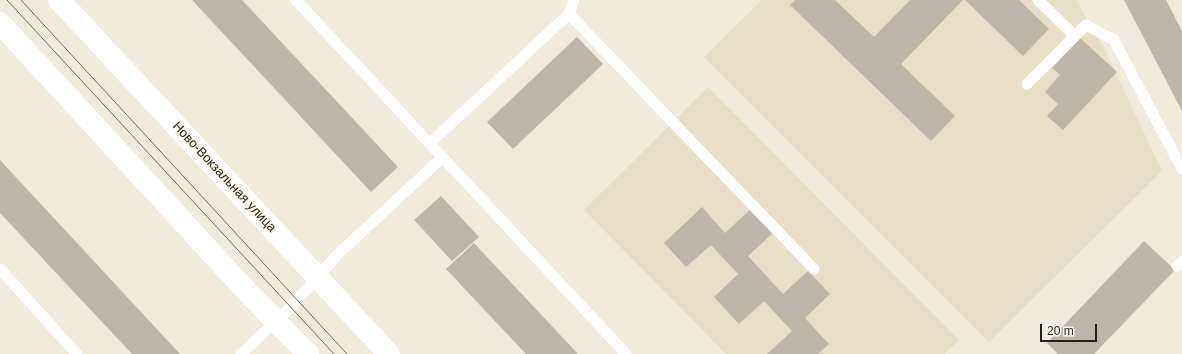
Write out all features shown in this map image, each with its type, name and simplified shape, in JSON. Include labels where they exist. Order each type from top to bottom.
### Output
[{"type":"main road","name":"Ново-Вокзальная улица","points":[[59,0],[388,354]]},
{"type":"main road","points":[[0,23],[275,321],[308,354]]},
{"type":"lane","points":[[296,0],[626,354]]},
{"type":"lane","points":[[430,143],[569,14],[574,0]]},
{"type":"lane","points":[[1038,0],[1075,36]]},
{"type":"lane","points":[[569,14],[814,269]]},
{"type":"lane","points":[[1027,84],[1086,25],[1114,40],[1182,169]]},
{"type":"lane","points":[[241,354],[290,308],[340,253],[443,157]]},
{"type":"lane","points":[[0,269],[77,354]]},
{"type":"shaded area","points":[[762,0],[1076,0],[1106,52],[1162,171],[989,342],[704,57]]},
{"type":"shaded area","points":[[708,87],[959,340],[944,354],[726,354],[584,210]]},
{"type":"building","points":[[192,0],[242,0],[398,167],[371,192]]},
{"type":"building","points":[[795,0],[835,0],[874,37],[910,0],[963,0],[901,64],[955,116],[931,141],[790,5]]},
{"type":"building","points":[[965,0],[1019,0],[1049,29],[1023,56]]},
{"type":"building","points":[[1124,0],[1166,0],[1182,31],[1182,111]]},
{"type":"building","points":[[577,37],[603,64],[513,149],[487,122]]},
{"type":"building","points":[[1080,38],[1117,72],[1063,130],[1047,116],[1058,104],[1045,92],[1060,75],[1052,68]]},
{"type":"building","points":[[0,160],[180,354],[132,354],[0,213]]},
{"type":"building","points":[[441,196],[479,237],[452,261],[414,220]]},
{"type":"building","points":[[702,207],[725,233],[752,208],[774,232],[748,256],[783,294],[808,271],[830,294],[805,318],[829,344],[818,354],[767,354],[792,331],[764,301],[739,324],[714,297],[738,274],[711,245],[686,267],[664,243]]},
{"type":"building","points":[[1144,241],[1175,270],[1094,354],[1058,354],[1047,343]]},
{"type":"building","points":[[474,243],[578,354],[526,354],[446,269]]},
{"type":"tram line","points":[[7,0],[334,354]]},
{"type":"tram line","points":[[21,0],[347,354]]}]
